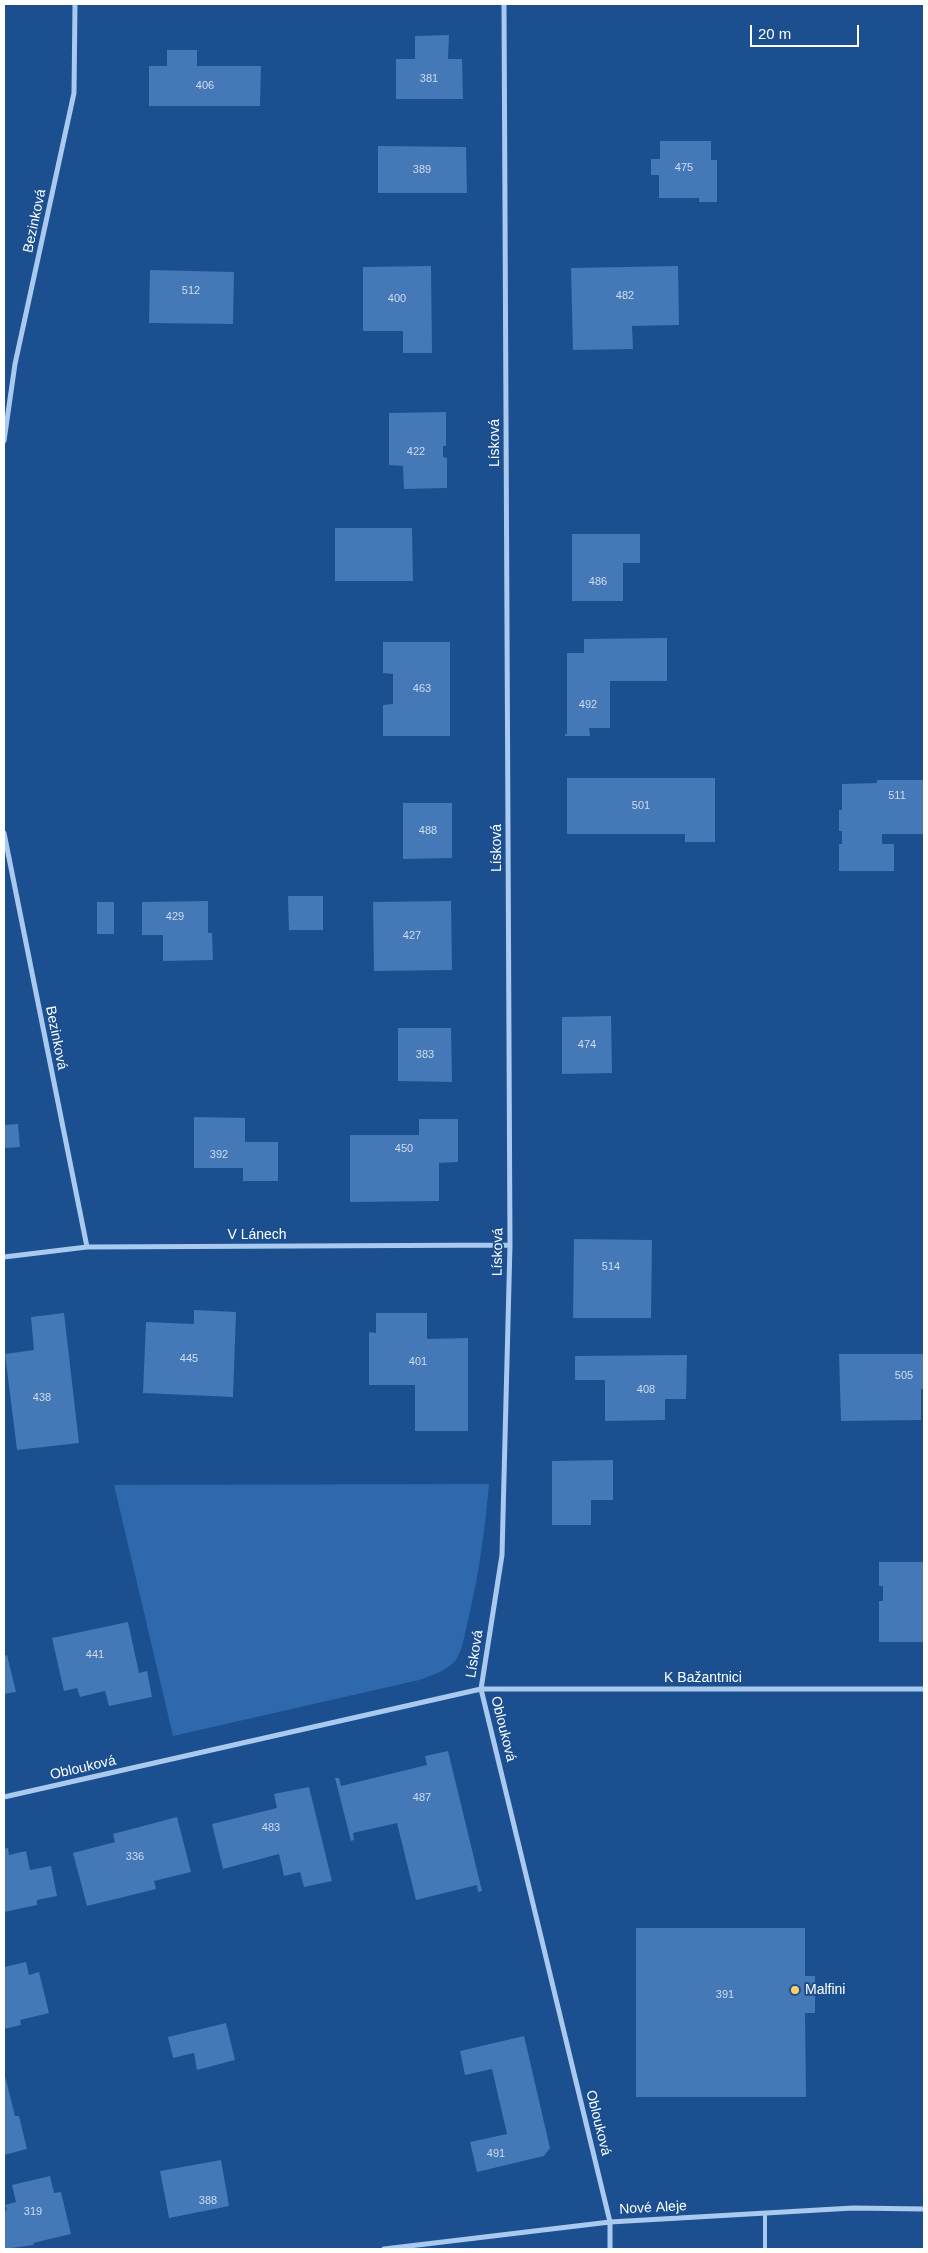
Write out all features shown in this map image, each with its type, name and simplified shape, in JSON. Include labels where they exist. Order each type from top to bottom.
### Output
[{"type":"street","name":"Bezinková","points":[[4,441],[15,364],[74,93],[75,4]]},
{"type":"street","name":"Lísková","points":[[481,1690],[502,1556],[510,1245],[504,4]]},
{"type":"street","name":"Bezinková","points":[[4,833],[87,1247]]},
{"type":"street","name":"V Lánech","points":[[4,1257],[87,1247],[510,1245]]},
{"type":"street","name":"K Bažantnici","points":[[481,1690],[924,1688]]},
{"type":"street","name":"Oblouková","points":[[4,1798],[481,1690],[610,2222],[610,2249]]},
{"type":"street","name":"Nové Aleje","points":[[384,2249],[610,2222],[853,2208],[924,2210]]},
{"type":"lane","points":[[765,2213],[765,2249]]},
{"type":"shaded area","points":[[489,1484],[475,1586],[462,1646],[453,1664],[419,1680],[173,1736],[114,1485]]},
{"type":"building","points":[[449,35],[448,59],[462,59],[463,99],[396,99],[396,59],[415,59],[415,36]]},
{"type":"building","points":[[167,50],[197,50],[197,66],[261,66],[260,106],[149,106],[149,66],[167,66]]},
{"type":"building","points":[[660,141],[711,141],[711,160],[717,160],[717,202],[699,202],[699,198],[659,198],[659,175],[651,175],[651,159],[660,159]]},
{"type":"building","points":[[378,146],[466,147],[467,193],[378,193]]},
{"type":"building","points":[[431,266],[432,353],[403,353],[403,331],[363,331],[363,267]]},
{"type":"building","points":[[678,266],[679,325],[632,326],[633,349],[573,350],[571,268]]},
{"type":"building","points":[[150,270],[234,272],[233,324],[149,323]]},
{"type":"building","points":[[446,412],[446,446],[443,446],[443,457],[447,458],[447,488],[404,489],[403,466],[389,465],[389,413]]},
{"type":"building","points":[[335,528],[412,528],[413,581],[335,581]]},
{"type":"building","points":[[572,534],[640,534],[640,563],[623,563],[623,601],[572,601]]},
{"type":"building","points":[[667,638],[667,681],[610,681],[610,728],[589,728],[590,736],[565,736],[567,734],[567,653],[584,653],[584,639]]},
{"type":"building","points":[[383,642],[450,642],[450,736],[383,736],[383,705],[393,704],[393,674],[383,673]]},
{"type":"building","points":[[567,778],[715,778],[715,842],[685,842],[685,834],[567,834]]},
{"type":"building","points":[[877,780],[924,780],[924,834],[882,834],[882,844],[894,844],[894,871],[839,871],[839,844],[842,844],[842,831],[839,831],[839,810],[842,810],[842,784],[877,783]]},
{"type":"building","points":[[403,803],[452,803],[452,858],[403,859]]},
{"type":"building","points":[[288,896],[323,896],[323,930],[289,930]]},
{"type":"building","points":[[208,901],[208,933],[212,933],[213,960],[163,961],[163,935],[142,935],[142,902]]},
{"type":"building","points":[[451,901],[452,970],[374,971],[373,902]]},
{"type":"building","points":[[97,902],[114,902],[114,934],[97,934]]},
{"type":"building","points":[[611,1016],[612,1073],[562,1074],[562,1017]]},
{"type":"building","points":[[398,1028],[451,1028],[452,1082],[398,1081]]},
{"type":"building","points":[[194,1117],[245,1118],[245,1142],[278,1142],[278,1181],[243,1181],[243,1168],[194,1168]]},
{"type":"building","points":[[419,1119],[458,1119],[458,1162],[439,1163],[439,1201],[350,1202],[350,1135],[419,1135]]},
{"type":"building","points":[[18,1124],[20,1147],[4,1148],[4,1125]]},
{"type":"building","points":[[574,1239],[652,1240],[651,1318],[573,1318]]},
{"type":"building","points":[[194,1310],[236,1312],[233,1397],[143,1393],[146,1322],[194,1324]]},
{"type":"building","points":[[64,1313],[79,1443],[17,1450],[5,1354],[34,1350],[31,1317]]},
{"type":"building","points":[[376,1313],[427,1313],[427,1339],[468,1338],[468,1431],[415,1431],[415,1385],[369,1385],[369,1332],[376,1333]]},
{"type":"building","points":[[839,1354],[924,1354],[924,1389],[921,1389],[921,1420],[841,1421]]},
{"type":"building","points":[[687,1355],[686,1399],[665,1399],[665,1420],[605,1421],[605,1380],[575,1380],[575,1356]]},
{"type":"building","points":[[613,1460],[613,1500],[591,1500],[591,1525],[552,1525],[552,1461]]},
{"type":"building","points":[[879,1562],[924,1562],[924,1642],[879,1642],[879,1601],[883,1601],[883,1586],[879,1586]]},
{"type":"building","points":[[128,1622],[139,1673],[147,1671],[152,1697],[109,1706],[105,1691],[80,1697],[77,1688],[64,1691],[52,1638]]},
{"type":"building","points":[[7,1655],[16,1692],[4,1694],[4,1656]]},
{"type":"building","points":[[448,1751],[482,1891],[478,1892],[477,1885],[416,1900],[397,1823],[353,1833],[354,1840],[351,1841],[335,1778],[339,1778],[341,1786],[427,1765],[425,1756]]},
{"type":"building","points":[[309,1787],[332,1881],[304,1887],[300,1872],[284,1876],[279,1854],[223,1869],[212,1824],[277,1808],[274,1794]]},
{"type":"building","points":[[177,1817],[191,1872],[154,1881],[156,1889],[87,1906],[73,1853],[115,1842],[113,1834]]},
{"type":"building","points":[[8,1848],[9,1855],[26,1851],[30,1870],[51,1866],[57,1896],[37,1900],[37,1905],[4,1912],[4,1849]]},
{"type":"building","points":[[636,1928],[805,1928],[805,1976],[815,1976],[815,2013],[805,2013],[806,2097],[636,2097]]},
{"type":"building","points":[[26,1962],[29,1975],[39,1972],[49,2013],[20,2020],[21,2025],[4,2029],[4,1967]]},
{"type":"building","points":[[226,2023],[235,2060],[197,2070],[194,2053],[173,2058],[168,2037]]},
{"type":"building","points":[[524,2036],[550,2148],[544,2156],[477,2172],[470,2142],[507,2134],[492,2069],[465,2075],[460,2051]]},
{"type":"building","points":[[5,2076],[15,2116],[19,2116],[27,2149],[4,2155]]},
{"type":"building","points":[[221,2160],[229,2206],[169,2218],[160,2171]]},
{"type":"building","points":[[50,2176],[54,2193],[61,2192],[71,2234],[33,2243],[34,2245],[4,2249],[4,2211],[7,2210],[5,2205],[16,2202],[12,2185]]},
{"type":"place","name":"Malfini","points":[[795,1990]]}]
